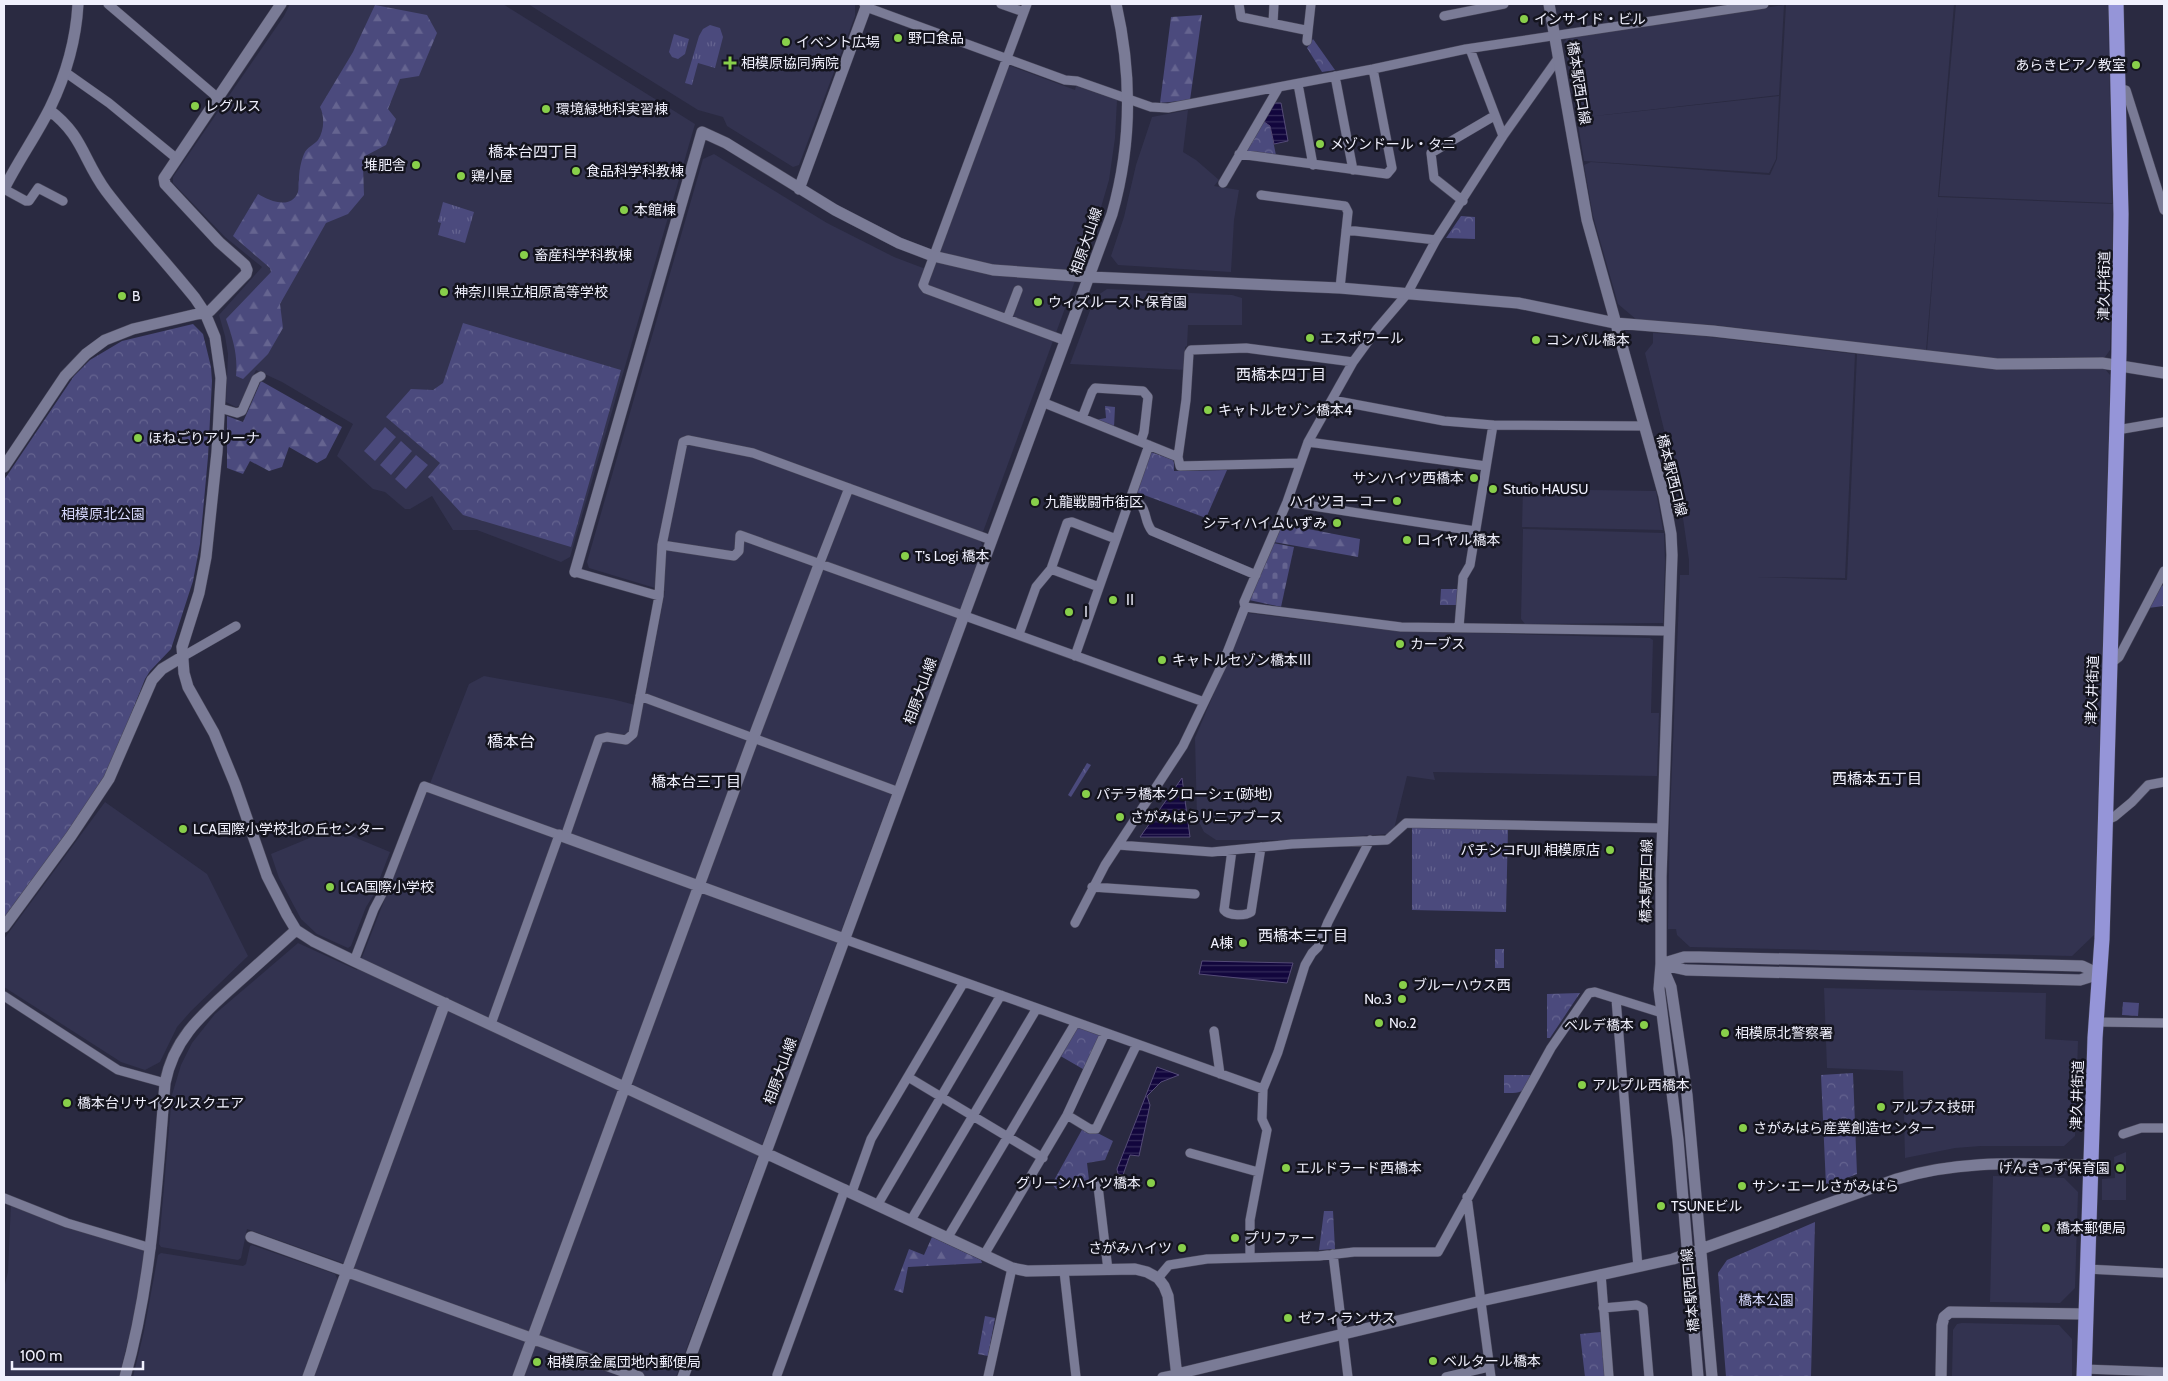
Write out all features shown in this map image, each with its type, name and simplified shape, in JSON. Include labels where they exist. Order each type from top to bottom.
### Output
[{"type":"highway","name":"津久井街道","points":[[2084,1373],[2090,1165],[2105,820],[2119,366],[2121,214],[2116,4]]},
{"type":"street","points":[[63,201],[38,188],[29,201],[4,189],[49,110],[65,72],[75,35],[78,4]]},
{"type":"street","points":[[108,4],[218,98]]},
{"type":"street","points":[[4,467],[65,376],[79,360],[95,347],[110,338],[133,329],[205,313],[215,307],[246,274],[245,265],[219,242],[165,184],[165,175],[281,4]]},
{"type":"street","points":[[1001,4],[1025,8],[923,282],[924,288],[1066,342]]},
{"type":"street","name":"相原大山線","points":[[683,1377],[1112,214],[1121,181],[1125,153],[1128,100],[1122,30],[1116,4]]},
{"type":"street","points":[[1239,4],[1241,17],[1308,31]]},
{"type":"street","points":[[1273,23],[1274,4]]},
{"type":"street","points":[[1307,41],[1311,4]]},
{"type":"street","points":[[1444,16],[1504,4]]},
{"type":"street","name":"橋本駅西口線","points":[[1549,4],[1587,220],[1664,496],[1671,534],[1672,556],[1662,828],[1661,964],[1659,989],[1674,1097],[1698,1377]]},
{"type":"street","points":[[799,189],[865,5],[1006,58],[1128,100],[1151,107],[1168,108],[1279,88],[1470,49],[1763,4]]},
{"type":"street","points":[[1470,49],[1502,136]]},
{"type":"street","points":[[1075,923],[1092,887],[1184,746],[1245,607],[1244,602],[1287,502],[1308,442],[1353,362],[1377,329],[1407,294],[1436,240],[1463,201],[1502,136],[1559,57]]},
{"type":"street","points":[[1239,154],[1387,174],[1392,168],[1373,69]]},
{"type":"street","points":[[65,72],[109,103],[176,158]]},
{"type":"street","points":[[1335,76],[1353,170]]},
{"type":"street","points":[[1298,84],[1313,164]]},
{"type":"street","points":[[1223,183],[1279,88]]},
{"type":"street","points":[[2118,88],[2126,90],[2159,178],[2164,210]]},
{"type":"street","points":[[49,110],[74,134],[106,191],[195,298],[205,313],[215,337],[221,370],[220,408],[204,571],[184,640],[182,657],[188,686],[214,733],[267,876],[296,930],[313,941],[1012,1268],[1026,1271],[1135,1269],[1147,1272],[1158,1278],[1168,1296],[1177,1376]]},
{"type":"street","points":[[1463,201],[1434,178],[1431,153],[1494,116]]},
{"type":"street","points":[[659,596],[575,572],[702,132],[721,140],[799,189],[898,243],[933,256],[993,270],[1090,277],[1340,288],[1518,303],[1615,323],[1714,331],[1997,364],[2102,363],[2164,374]]},
{"type":"street","points":[[1261,195],[1345,206],[1348,212],[1340,288]]},
{"type":"street","points":[[1346,230],[1436,240]]},
{"type":"street","points":[[1007,319],[1018,290]]},
{"type":"street","points":[[1300,463],[1178,465],[1186,400],[1189,353],[1191,350],[1246,348],[1353,362]]},
{"type":"street","points":[[220,408],[237,413],[242,411],[257,377],[261,376]]},
{"type":"street","points":[[1075,656],[1130,498],[1145,443],[1144,432],[1148,397],[1143,391],[1095,388],[1082,418]]},
{"type":"street","points":[[1332,400],[1444,421],[1493,425],[1644,426]]},
{"type":"street","points":[[1042,402],[1178,457]]},
{"type":"street","points":[[2117,430],[2164,422]]},
{"type":"street","points":[[1459,628],[1463,578],[1470,565],[1493,425]]},
{"type":"street","points":[[491,1024],[599,739],[607,737],[626,740],[630,738],[659,596],[662,545],[681,445],[685,440],[753,453],[991,540]]},
{"type":"street","points":[[1308,442],[1486,466]]},
{"type":"street","points":[[518,1377],[753,739],[849,488]]},
{"type":"street","points":[[1130,498],[1138,502],[1145,511],[1148,525],[1152,531],[1256,575]]},
{"type":"street","points":[[1287,502],[1475,531]]},
{"type":"street","points":[[1019,634],[1036,587],[1051,569],[1069,522],[1116,539]]},
{"type":"street","points":[[662,545],[734,556],[739,551],[740,535],[1204,702]]},
{"type":"street","points":[[1051,569],[1099,587]]},
{"type":"street","points":[[2109,665],[2118,657],[2164,571]]},
{"type":"street","points":[[1245,607],[1401,627],[1670,631]]},
{"type":"street","points":[[4,927],[72,836],[109,780],[152,680],[162,669],[236,626]]},
{"type":"street","points":[[640,696],[899,792]]},
{"type":"street","points":[[2105,820],[2114,817],[2148,785],[2164,782]]},
{"type":"street","points":[[354,960],[374,909],[383,892],[424,786],[1263,1090]]},
{"type":"street","points":[[1118,845],[1212,852],[1261,847],[1388,840],[1406,823],[1662,828]]},
{"type":"street","points":[[1250,1258],[1250,1220],[1267,1130],[1262,1118],[1263,1090],[1278,1052],[1305,965],[1318,947],[1328,922],[1370,840]]},
{"type":"street","points":[[1232,850],[1224,910],[1227,914],[1246,915],[1251,912],[1261,847]]},
{"type":"street","points":[[1092,887],[1196,894]]},
{"type":"street","points":[[126,1377],[141,1313],[151,1248],[165,1083],[171,1060],[188,1029],[296,930]]},
{"type":"street","points":[[1661,964],[1686,970],[2050,980],[2080,980],[2099,974]]},
{"type":"street","name":"橋本駅西口線","points":[[1661,964],[1671,987],[1680,1045],[1702,1250],[1712,1377]]},
{"type":"street","points":[[777,1375],[848,1191],[871,1139],[964,982]]},
{"type":"street","points":[[1158,1278],[1170,1265],[1206,1259],[1354,1252],[1438,1252],[1551,1048],[1589,993],[1595,992],[1662,1013]]},
{"type":"street","points":[[878,1204],[1001,995]]},
{"type":"street","points":[[4,996],[118,1070],[165,1083]]},
{"type":"street","points":[[1616,999],[1638,1267]]},
{"type":"street","points":[[308,1377],[445,1003]]},
{"type":"street","points":[[911,1220],[1037,1008]]},
{"type":"street","points":[[948,1237],[1076,1022]]},
{"type":"street","points":[[2096,1022],[2164,1023]]},
{"type":"street","points":[[1214,1031],[1220,1074]]},
{"type":"street","points":[[984,1254],[1067,1115],[1105,1033]]},
{"type":"street","points":[[1067,1115],[1090,1129],[1097,1127],[1137,1044]]},
{"type":"street","points":[[908,1077],[1042,1158]]},
{"type":"street","points":[[2123,1134],[2141,1128],[2164,1128]]},
{"type":"street","points":[[1190,1153],[1258,1172]]},
{"type":"street","points":[[1162,1377],[1177,1376],[1481,1301],[1688,1255],[1850,1195],[1928,1170],[1981,1164],[2090,1165]]},
{"type":"street","points":[[1098,1186],[1108,1270]]},
{"type":"street","points":[[1468,1197],[1491,1377]]},
{"type":"street","points":[[4,1198],[66,1223],[151,1248]]},
{"type":"street","points":[[251,1237],[639,1377]]},
{"type":"street","points":[[1334,1254],[1348,1377]]},
{"type":"street","points":[[988,1377],[1012,1268]]},
{"type":"street","points":[[1064,1270],[1076,1377]]},
{"type":"street","points":[[2088,1270],[2164,1272]]},
{"type":"street","points":[[1601,1274],[1609,1377]]},
{"type":"street","points":[[1603,1308],[1637,1305],[1643,1308],[1649,1377]]},
{"type":"street","points":[[1941,1377],[1942,1325],[1944,1317],[1950,1312],[2086,1314]]},
{"type":"street","points":[[1446,1377],[1489,1367]]},
{"type":"street","points":[[2084,1373],[2164,1372]]},
{"type":"shaded area","name":"神奈川県立相原高等学校","points":[[290,4],[503,4],[695,124],[570,557],[561,562],[477,530],[453,530],[432,496],[410,509],[405,509],[385,492],[373,489],[337,456],[353,424],[282,382],[256,370],[239,406],[236,407],[226,402],[228,354],[219,315],[262,267],[225,237],[173,183],[173,177],[284,16]]},
{"type":"shaded area","name":"相模原協同病院","points":[[528,4],[855,4],[855,16],[799,165],[793,167],[727,126],[723,117],[698,110]]},
{"type":"shaded area","points":[[1954,4],[1938,197],[2113,204],[2110,350],[2105,357],[1998,359],[1927,351],[1938,205],[1926,351],[1714,325],[1637,320],[1618,304],[1593,216],[1584,165],[1591,162],[1770,175],[1777,159],[1786,5]]},
{"type":"shaded area","points":[[1956,4],[2108,4],[2112,203],[1939,196]]},
{"type":"shaded area","points":[[1784,5],[1779,95],[1577,118],[1564,42],[1567,38]]},
{"type":"shaded area","points":[[1011,66],[1075,90],[1076,86],[1117,100],[1115,138],[1109,180],[1097,221],[980,540],[983,547],[676,1377],[314,1377],[354,1267],[247,1229],[241,1258],[238,1260],[161,1247],[159,1244],[172,1095],[181,1065],[192,1043],[215,1014],[298,943],[357,970],[469,684],[484,676],[612,699],[643,707],[665,591],[589,568],[587,562],[703,159],[714,154],[827,223],[894,257],[931,271],[1007,68]]},
{"type":"shaded area","points":[[1779,96],[1776,159],[1769,173],[1584,161],[1577,118]]},
{"type":"shaded area","points":[[1269,103],[1281,103],[1288,141],[1274,144],[1270,126],[1260,119]]},
{"type":"shaded area","points":[[1188,110],[1183,152],[1196,160],[1219,180],[1214,186],[1239,190],[1234,220],[1231,272],[1118,265],[1111,256],[1124,217],[1136,165],[1152,117]]},
{"type":"shaded area","points":[[1107,289],[1232,295],[1242,298],[1242,325],[1188,325],[1187,346],[1185,347],[1186,370],[1070,364],[1095,297]]},
{"type":"shaded area","points":[[1653,333],[1693,335],[1855,354],[1845,578],[1756,577],[1847,580],[1857,354],[1997,369],[2105,369],[2110,375],[2094,935],[2072,956],[1690,947],[1677,935],[1676,929],[1668,929],[1670,816],[1680,575],[1689,575],[1689,560],[1679,490],[1645,353],[1653,343]]},
{"type":"shaded area","points":[[1523,489],[1656,491],[1663,530],[1522,527]]},
{"type":"shaded area","points":[[1523,529],[1664,533],[1663,623],[1525,624],[1521,619]]},
{"type":"shaded area","points":[[1248,613],[1397,631],[1650,638],[1653,640],[1651,713],[1659,713],[1657,776],[1433,772],[1435,780],[1407,776],[1394,829],[1388,834],[1301,840],[1216,840],[1204,832],[1197,818],[1195,738]]},
{"type":"shaded area","points":[[1182,778],[1190,837],[1140,837]]},
{"type":"shaded area","points":[[105,802],[207,874],[248,956],[177,1027],[160,1062],[145,1070],[121,1062],[4,987],[4,939]]},
{"type":"shaded area","name":"LCA国際小学校","points":[[346,823],[342,832],[390,852],[373,896],[366,907],[351,946],[348,948],[317,934],[301,919],[279,878],[271,854]]},
{"type":"shaded area","points":[[1202,961],[1293,963],[1287,983],[1199,974]]},
{"type":"shaded area","points":[[1824,988],[2046,993],[2045,1039],[2078,1041],[2075,1136],[2064,1146],[1981,1146],[1955,1148],[1905,1158],[1903,1071],[1827,1068]]},
{"type":"shaded area","points":[[1157,1067],[1179,1075],[1161,1082],[1147,1096],[1150,1105],[1139,1156],[1130,1155],[1123,1175],[1118,1174],[1117,1169]]},
{"type":"shaded area","name":"げんきっず保育園","points":[[2126,1152],[2126,1200],[2102,1200],[2102,1179],[2115,1178],[2114,1157]]},
{"type":"shaded area","points":[[1993,1176],[2064,1178],[2078,1192],[2075,1288],[2060,1303],[1990,1302]]},
{"type":"shaded area","points":[[11,1202],[151,1248],[119,1377],[4,1377],[4,1288],[8,1272]]},
{"type":"shaded area","points":[[252,1245],[335,1274],[338,1280],[303,1377],[133,1377],[144,1331],[158,1255],[161,1253],[243,1266],[246,1264],[250,1246]]},
{"type":"shaded area","points":[[1957,1324],[2059,1325],[2072,1339],[2072,1377],[1952,1377],[1953,1330]]},
{"type":"green space","points":[[375,5],[427,15],[437,33],[419,76],[400,79],[388,109],[396,119],[386,145],[367,155],[363,166],[364,195],[348,214],[326,223],[280,304],[283,328],[268,354],[243,379],[236,376],[234,347],[226,319],[271,272],[270,268],[233,236],[258,194],[280,202],[290,201],[295,198],[298,192],[304,154],[318,140],[322,132],[323,119],[320,107],[353,52]]},
{"type":"green space","points":[[1202,15],[1190,100],[1160,103],[1171,17]]},
{"type":"green space","points":[[710,25],[720,28],[723,37],[715,68],[698,63],[692,85],[685,83],[699,36],[703,29]]},
{"type":"green space","points":[[674,34],[689,39],[685,54],[678,59],[672,57],[669,52]]},
{"type":"green space","points":[[1313,39],[1335,70],[1322,72],[1307,48]]},
{"type":"green space","points":[[1260,119],[1270,126],[1277,160],[1239,154]]},
{"type":"green space","points":[[443,202],[474,212],[465,243],[438,235],[441,223],[438,222]]},
{"type":"green space","points":[[1461,216],[1475,217],[1475,239],[1446,238]]},
{"type":"green space","points":[[463,323],[621,370],[571,547],[463,515],[428,477],[440,463],[386,417],[411,389],[433,390],[443,383]]},
{"type":"green space","name":"相模原北公園","points":[[193,324],[203,334],[211,367],[212,381],[208,457],[200,544],[193,581],[171,649],[145,679],[109,770],[61,843],[4,918],[4,480],[74,376],[90,360],[122,341]]},
{"type":"green space","points":[[261,381],[342,427],[326,458],[317,463],[289,447],[282,467],[269,471],[250,461],[243,474],[227,468],[227,416],[243,422]]},
{"type":"green space","points":[[1105,406],[1115,407],[1114,427],[1095,420],[1106,418]]},
{"type":"green space","points":[[385,427],[396,437],[375,461],[364,451]]},
{"type":"green space","points":[[401,441],[412,451],[391,475],[380,465]]},
{"type":"green space","points":[[1151,452],[1173,460],[1174,471],[1227,470],[1206,518],[1136,492]]},
{"type":"green space","points":[[416,455],[428,465],[406,489],[395,479]]},
{"type":"green space","points":[[1282,524],[1360,539],[1358,557],[1274,542]]},
{"type":"green space","points":[[1273,543],[1294,547],[1281,607],[1249,600]]},
{"type":"green space","points":[[2164,585],[2164,606],[2148,608],[2161,586]]},
{"type":"green space","points":[[1441,589],[1458,589],[1457,605],[1440,605]]},
{"type":"green space","points":[[1087,763],[1091,765],[1071,797],[1068,795]]},
{"type":"green space","points":[[1412,826],[1508,829],[1506,912],[1412,910]]},
{"type":"green space","points":[[1495,949],[1504,949],[1504,968],[1495,968]]},
{"type":"green space","points":[[1580,993],[1550,1038],[1547,1038],[1547,994]]},
{"type":"green space","points":[[2123,1002],[2139,1003],[2138,1016],[2122,1015]]},
{"type":"green space","points":[[1076,1022],[1105,1033],[1088,1072],[1057,1054]]},
{"type":"green space","points":[[1853,1073],[1857,1174],[1826,1186],[1821,1075]]},
{"type":"green space","points":[[1504,1075],[1533,1075],[1525,1088],[1520,1092],[1504,1093]]},
{"type":"green space","points":[[1084,1126],[1113,1141],[1105,1160],[1087,1163],[1089,1180],[1107,1179],[1103,1183],[1079,1183],[1079,1187],[1056,1189],[1052,1184]]},
{"type":"green space","points":[[1324,1211],[1333,1211],[1335,1249],[1319,1250]]},
{"type":"green space","name":"橋本公園","points":[[1815,1222],[1811,1377],[1726,1377],[1718,1273],[1727,1260]]},
{"type":"green space","points":[[932,1237],[981,1260],[982,1263],[908,1267],[903,1293],[894,1290],[909,1249],[924,1255]]},
{"type":"green space","points":[[985,1316],[995,1318],[988,1356],[978,1354]]},
{"type":"green space","points":[[1601,1332],[1605,1377],[1585,1377],[1580,1334]]},
{"type":"place","name":"インサイド・ビル","points":[[1524,19]]},
{"type":"place","name":"野口食品","points":[[898,38]]},
{"type":"place","name":"イベント広場","points":[[786,42]]},
{"type":"place","name":"相模原協同病院","points":[[730,63]]},
{"type":"place","name":"あらきピアノ教室","points":[[2136,65]]},
{"type":"place","name":"レグルス","points":[[195,106]]},
{"type":"place","name":"環境緑地科実習棟","points":[[546,109]]},
{"type":"place","name":"メゾンドール・タニ","points":[[1320,144]]},
{"type":"place","name":"堆肥舎","points":[[416,165]]},
{"type":"place","name":"食品科学科教棟","points":[[576,171]]},
{"type":"place","name":"鶏小屋","points":[[461,176]]},
{"type":"place","name":"本館棟","points":[[624,210]]},
{"type":"place","name":"畜産科学科教棟","points":[[524,255]]},
{"type":"place","name":"神奈川県立相原高等学校","points":[[444,292]]},
{"type":"place","name":"B","points":[[122,296]]},
{"type":"place","name":"ウィズルースト保育園","points":[[1038,302]]},
{"type":"place","name":"エスポワール","points":[[1310,338]]},
{"type":"place","name":"コンパル橋本","points":[[1536,340]]},
{"type":"place","name":"キャトルセゾン橋本4","points":[[1208,410]]},
{"type":"place","name":"ほねごりアリーナ","points":[[138,438]]},
{"type":"place","name":"サンハイツ西橋本","points":[[1474,478]]},
{"type":"place","name":"Stutio HAUSU","points":[[1493,489]]},
{"type":"place","name":"ハイツヨーコー","points":[[1397,501]]},
{"type":"place","name":"九龍戦闘市街区","points":[[1035,502]]},
{"type":"place","name":"シティハイムいずみ","points":[[1337,523]]},
{"type":"place","name":"ロイヤル橋本","points":[[1407,540]]},
{"type":"place","name":"T's Logi 橋本","points":[[905,556]]},
{"type":"place","name":"Ⅱ","points":[[1113,600]]},
{"type":"place","name":"Ⅰ","points":[[1069,612]]},
{"type":"place","name":"カーブス","points":[[1400,644]]},
{"type":"place","name":"キャトルセゾン橋本Ⅲ","points":[[1162,660]]},
{"type":"place","name":"パテラ橋本クローシェ(跡地)","points":[[1086,794]]},
{"type":"place","name":"さがみはらリニアブース","points":[[1120,817]]},
{"type":"place","name":"LCA国際小学校北の丘センター","points":[[183,829]]},
{"type":"place","name":"パチンコFUJI 相模原店","points":[[1610,850]]},
{"type":"place","name":"LCA国際小学校","points":[[330,887]]},
{"type":"place","name":"A棟","points":[[1243,943]]},
{"type":"place","name":"ブルーハウス西","points":[[1403,985]]},
{"type":"place","name":"No.3","points":[[1402,999]]},
{"type":"place","name":"No.2","points":[[1379,1023]]},
{"type":"place","name":"ベルデ橋本","points":[[1644,1025]]},
{"type":"place","name":"相模原北警察署","points":[[1725,1033]]},
{"type":"place","name":"アルプル西橋本","points":[[1582,1085]]},
{"type":"place","name":"橋本台リサイクルスクエア","points":[[67,1103]]},
{"type":"place","name":"アルプス技研","points":[[1881,1107]]},
{"type":"place","name":"さがみはら産業創造センター","points":[[1743,1128]]},
{"type":"place","name":"エルドラード西橋本","points":[[1286,1168]]},
{"type":"place","name":"げんきっず保育園","points":[[2120,1168]]},
{"type":"place","name":"グリーンハイツ橋本","points":[[1151,1183]]},
{"type":"place","name":"サン･エールさがみはら","points":[[1742,1186]]},
{"type":"place","name":"TSUNEビル","points":[[1661,1206]]},
{"type":"place","name":"橋本郵便局","points":[[2046,1228]]},
{"type":"place","name":"プリファー","points":[[1235,1238]]},
{"type":"place","name":"さがみハイツ","points":[[1182,1248]]},
{"type":"place","name":"ゼフィランサス","points":[[1288,1318]]},
{"type":"place","name":"ベルタール橋本","points":[[1433,1361]]},
{"type":"place","name":"相模原金属団地内郵便局","points":[[537,1362]]},
{"type":"district","name":"橋本台四丁目","points":[[533,152]]},
{"type":"district","name":"西橋本四丁目","points":[[1281,375]]},
{"type":"district","name":"橋本台","points":[[511,741]]},
{"type":"district","name":"西橋本五丁目","points":[[1877,779]]},
{"type":"district","name":"橋本台三丁目","points":[[696,782]]},
{"type":"district","name":"西橋本三丁目","points":[[1303,936]]}]
